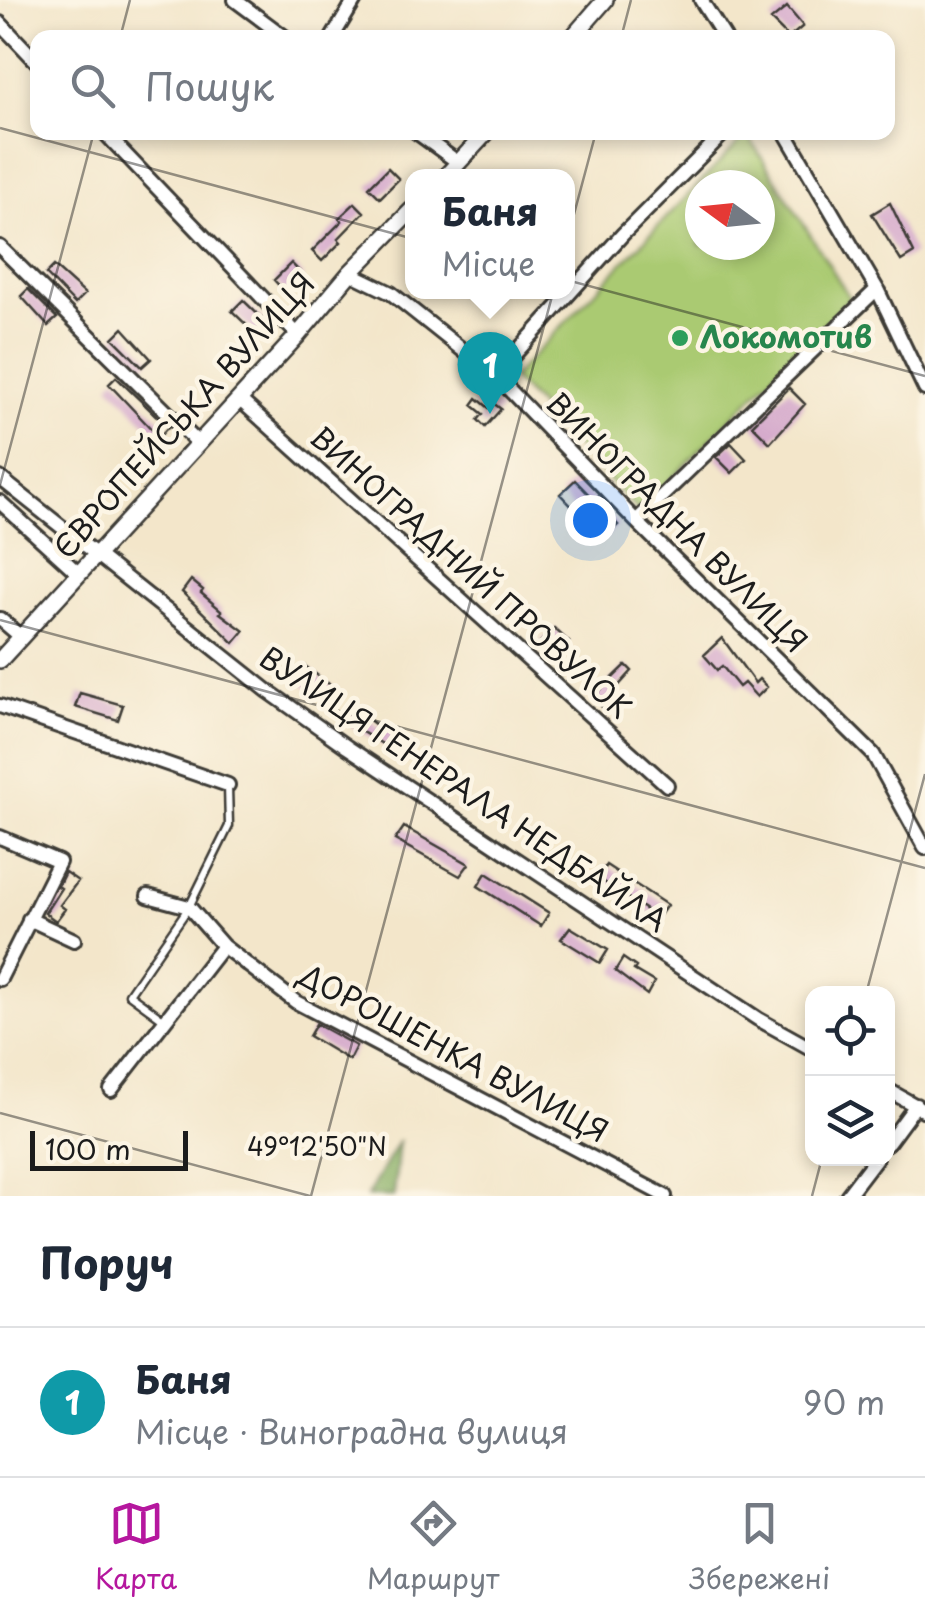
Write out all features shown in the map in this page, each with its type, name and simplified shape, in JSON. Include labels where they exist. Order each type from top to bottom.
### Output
[{"type":"street","points":[[235,0],[275,30]]},
{"type":"street","points":[[579,30],[605,0]]},
{"type":"street","points":[[700,0],[720,30]]},
{"type":"street","points":[[336,30],[351,2]]},
{"type":"street","points":[[0,24],[30,54]]},
{"type":"street","points":[[112,140],[298,335]]},
{"type":"street","points":[[427,140],[459,164]]},
{"type":"street","points":[[454,169],[479,140]]},
{"type":"street","points":[[575,287],[717,140]]},
{"type":"street","points":[[790,140],[877,289],[925,389]]},
{"type":"street","name":"ЄВРОПЕЙСЬКА ВУЛИЦЯ","points":[[0,660],[405,217]]},
{"type":"street","points":[[0,246],[198,443]]},
{"type":"street","name":"ВИНОГРАДНА ВУЛИЦЯ","points":[[350,274],[391,293],[495,376],[873,754],[925,848]]},
{"type":"street","points":[[636,520],[877,289]]},
{"type":"street","points":[[495,376],[564,299]]},
{"type":"street","name":"ВИНОГРАДНИЙ ПРОВУЛОК","points":[[239,399],[668,785]]},
{"type":"street","name":"ВУЛИЦЯ ГЕНЕРАЛА НЕДБАЙЛА","points":[[0,478],[268,690],[348,748],[758,1020],[805,1045]]},
{"type":"street","points":[[0,502],[79,574]]},
{"type":"street","points":[[0,619],[21,637]]},
{"type":"street","points":[[0,706],[228,785]]},
{"type":"street","points":[[0,837],[59,862],[0,978]]},
{"type":"street","points":[[148,896],[189,907]]},
{"type":"street","name":"ДОРОШЕНКА ВУЛИЦЯ","points":[[189,907],[223,946],[296,1002],[665,1196]]},
{"type":"street","points":[[29,919],[74,940]]},
{"type":"street","points":[[110,1090],[223,946]]},
{"type":"street","points":[[895,1094],[920,1108],[895,1135]]},
{"type":"street","points":[[847,1196],[870,1166]]},
{"type":"lane","points":[[165,1020],[129,994],[189,907],[228,826],[228,785]]},
{"type":"green space","name":"Локомотив","points":[[741,140],[751,140],[770,170],[712,170]]},
{"type":"green space","name":"Локомотив","points":[[775,179],[850,298],[639,512],[512,378],[685,198],[685,260],[775,260]]},
{"type":"green space","points":[[399,1140],[394,1196],[367,1196]]},
{"type":"building","points":[[787,7],[803,26],[798,30],[781,30],[771,20]]},
{"type":"building","points":[[388,168],[399,179],[380,198],[369,187]]},
{"type":"building","points":[[355,203],[364,212],[322,261],[312,251]]},
{"type":"building","points":[[890,203],[914,253],[901,261],[872,214]]},
{"type":"building","points":[[291,263],[304,276],[286,293],[274,280]]},
{"type":"building","points":[[54,266],[85,294],[75,304],[46,274]]},
{"type":"building","points":[[28,289],[57,318],[48,326],[21,296]]},
{"type":"building","points":[[243,300],[274,330],[264,342],[232,311]]},
{"type":"building","points":[[123,328],[151,359],[142,367],[113,338]]},
{"type":"building","points":[[116,377],[168,427],[159,437],[109,384]]},
{"type":"building","points":[[789,388],[805,404],[770,443],[752,425]]},
{"type":"building","points":[[477,398],[489,408],[493,403],[501,409],[485,427],[478,420],[483,414],[472,405]]},
{"type":"building","points":[[731,443],[746,459],[732,473],[716,457]]},
{"type":"building","points":[[575,480],[618,525],[603,539],[560,494]]},
{"type":"building","points":[[191,580],[220,613],[244,631],[234,643],[182,592]]},
{"type":"building","points":[[554,628],[569,642],[551,660],[537,646]]},
{"type":"building","points":[[722,638],[755,683],[759,679],[767,687],[757,697],[744,683],[739,687],[722,666],[717,670],[704,655]]},
{"type":"building","points":[[626,665],[632,671],[614,691],[618,695],[603,708],[593,697]]},
{"type":"building","points":[[305,666],[341,693],[332,705],[295,678]]},
{"type":"building","points":[[80,693],[123,705],[118,720],[75,707]]},
{"type":"building","points":[[356,710],[380,728],[382,724],[395,733],[386,746],[347,723]]},
{"type":"building","points":[[404,827],[469,864],[460,876],[395,840]]},
{"type":"building","points":[[606,865],[667,905],[658,918],[598,878]]},
{"type":"building","points":[[65,872],[78,881],[60,905],[65,909],[56,921],[45,913],[61,888],[58,886]]},
{"type":"building","points":[[486,873],[549,913],[541,926],[478,886]]},
{"type":"building","points":[[570,927],[608,950],[600,963],[561,939]]},
{"type":"building","points":[[623,958],[654,982],[647,995],[615,971]]},
{"type":"building","points":[[316,1024],[356,1046],[349,1060],[309,1036]]},
{"type":"place","name":"Локомотив","points":[[680,338]]},
{"type":"place","name":"Баня","points":[[490,414]]}]
